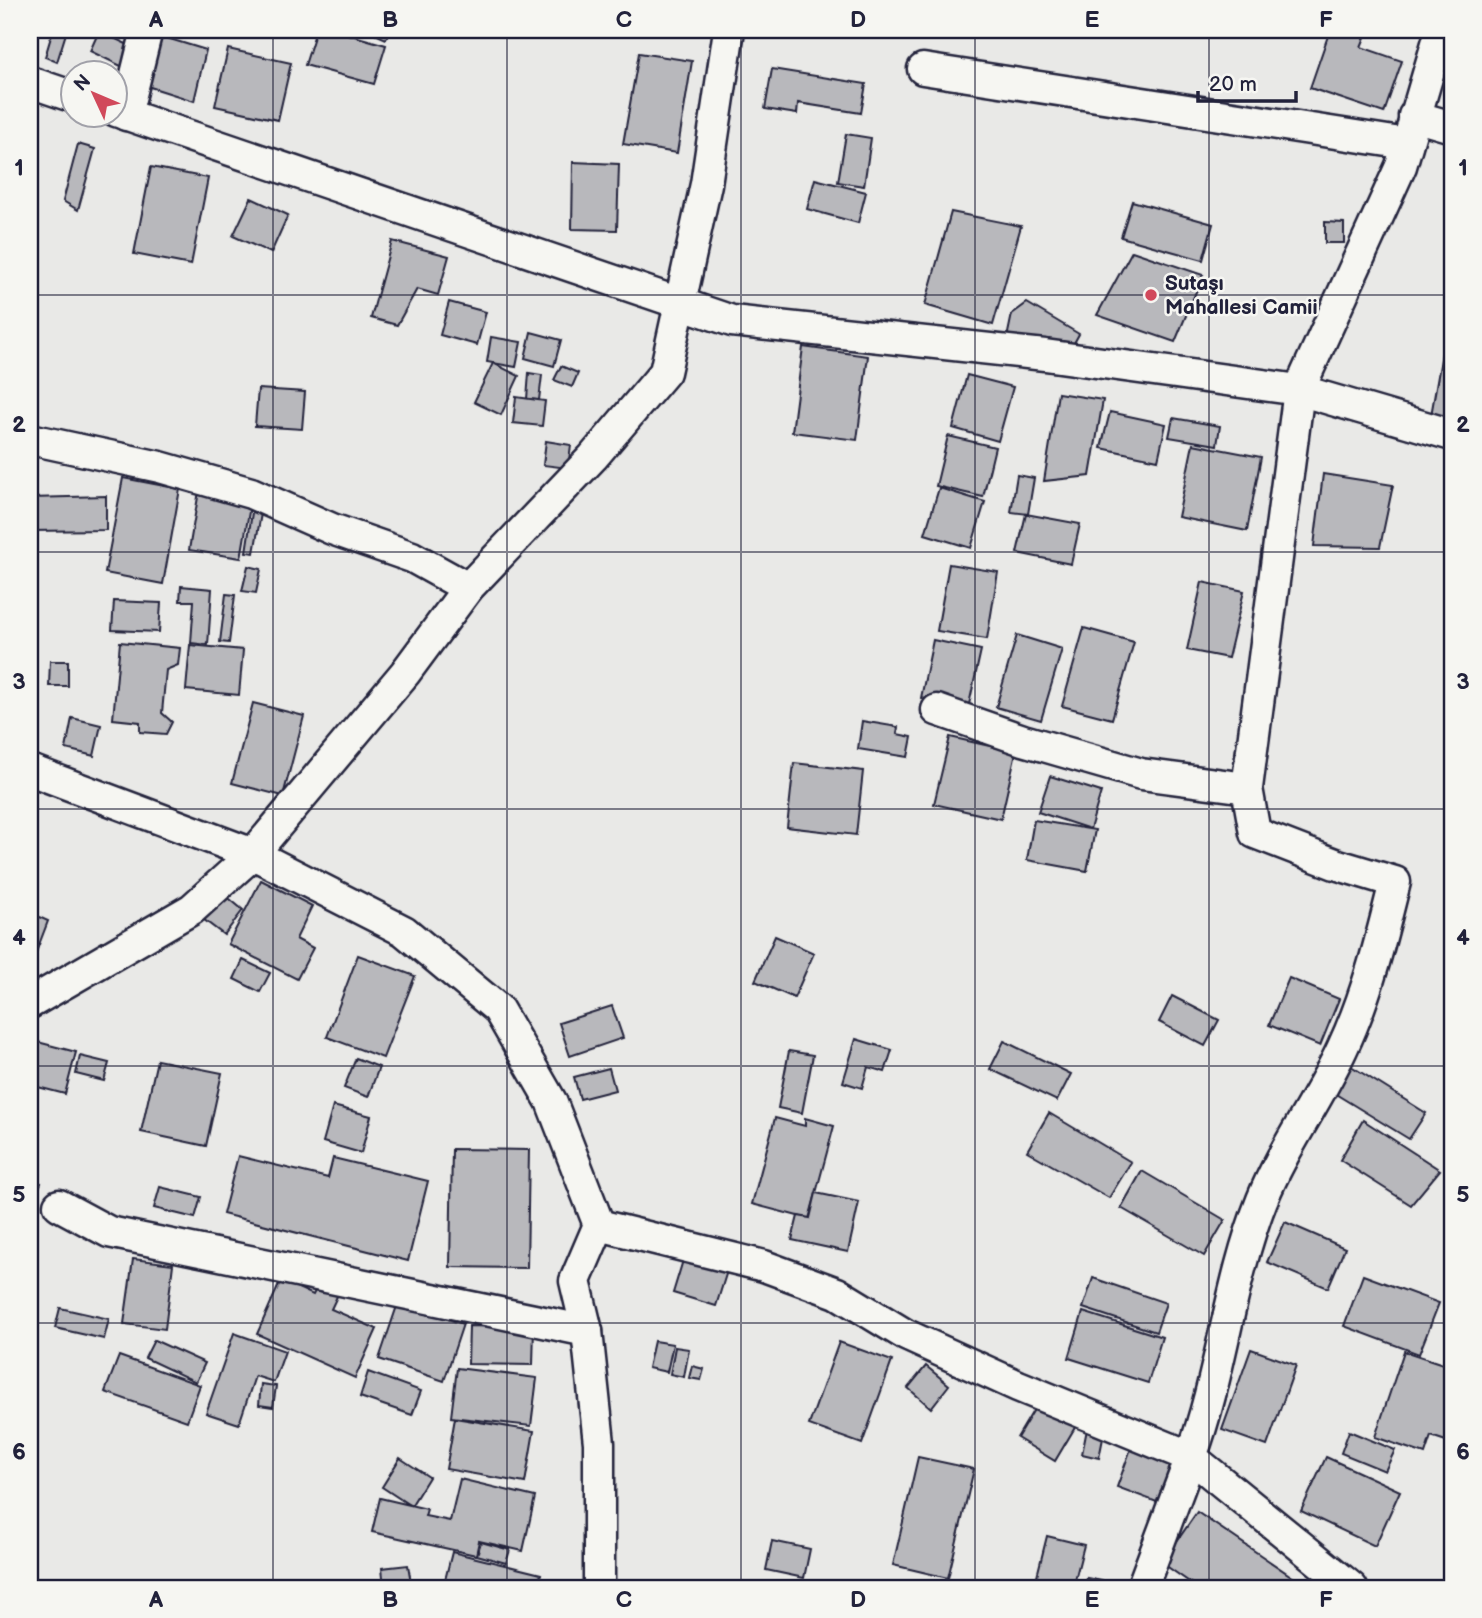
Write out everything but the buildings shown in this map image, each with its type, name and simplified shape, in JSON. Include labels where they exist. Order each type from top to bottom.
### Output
[{"type":"street","points":[[130,83],[146,30]]},
{"type":"street","points":[[30,1003],[192,909],[253,854],[405,673],[468,588],[593,457],[665,372],[706,184],[729,30]]},
{"type":"street","points":[[1142,1588],[1208,1411],[1235,1289],[1262,1200],[1343,1049],[1375,965],[1395,882],[1335,864],[1255,833],[1247,788],[1299,390],[1401,166],[1441,30]]},
{"type":"street","points":[[923,69],[1410,130],[1452,127]]},
{"type":"street","points":[[30,82],[60,92]]},
{"type":"street","points":[[130,116],[732,321],[1045,355],[1299,390],[1452,435]]},
{"type":"street","points":[[30,439],[160,467],[251,493],[332,529],[412,557],[468,588]]},
{"type":"street","points":[[937,710],[1023,740],[1141,774],[1247,788]]},
{"type":"street","points":[[30,770],[253,854],[404,931],[498,1009],[551,1101],[599,1225],[575,1281],[587,1331],[598,1443],[599,1588]]},
{"type":"street","points":[[59,1205],[110,1232],[587,1331]]},
{"type":"street","points":[[599,1225],[764,1266],[837,1293],[905,1335],[1018,1386],[1191,1457],[1352,1588]]},
{"type":"place","name":"Sutaşı Mahallesi Camii","points":[[1151,295]]}]
